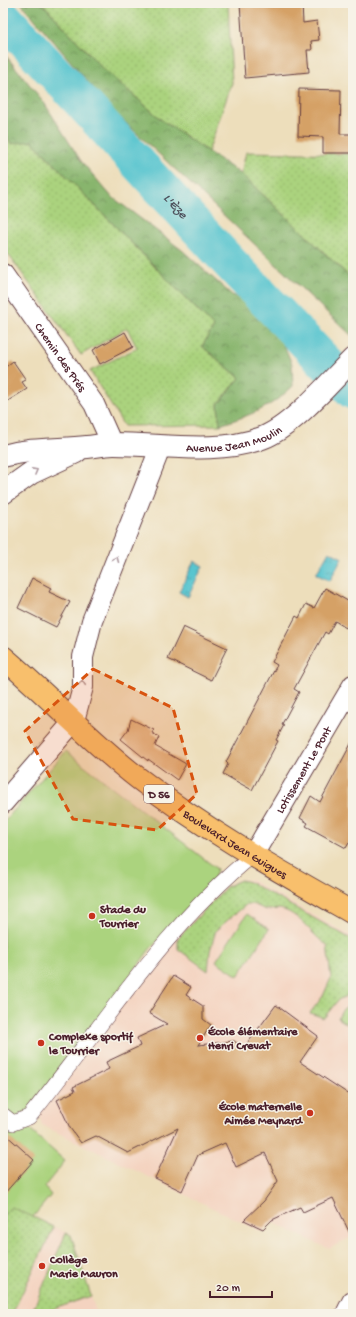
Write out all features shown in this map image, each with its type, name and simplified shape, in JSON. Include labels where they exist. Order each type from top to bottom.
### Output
[{"type":"main road","name":"Boulevard Jean Guigues","points":[[3,650],[10,663],[137,777],[178,807],[253,856],[353,913]]},
{"type":"street","name":"Chemin des Prés","points":[[3,274],[94,404],[112,444]]},
{"type":"street","name":"Avenue Jean Moulin","points":[[3,456],[42,448],[86,447],[112,444],[222,446],[262,438],[275,432],[292,418],[353,359]]},
{"type":"street","points":[[3,803],[74,721],[83,687],[84,657],[92,621],[161,446]]},
{"type":"street","name":"Avenue Jean Moulin","points":[[3,492],[31,473],[86,447]]},
{"type":"street","name":"Lotissement Le Pont","points":[[253,856],[353,685]]},
{"type":"street","points":[[3,1115],[13,1123],[29,1117],[157,951],[226,878],[253,856]]},
{"type":"street","points":[[347,1314],[353,1302]]},
{"type":"highlighted area","points":[[93,669],[173,708],[197,794],[157,830],[73,819],[25,731]]},
{"type":"shaded area","name":"École élémentaire Henri Crevat","points":[[241,879],[251,880],[353,937],[353,1236],[329,1249],[272,1222],[262,1232],[42,1125],[38,1113],[157,955],[227,884]]},
{"type":"shaded area","name":"Collège Marie Mauron","points":[[11,1206],[71,1235],[97,1314],[3,1314],[3,1215]]},
{"type":"green space","points":[[21,3],[42,3],[102,68],[163,121],[241,174],[353,280],[352,336],[110,108]]},
{"type":"green space","points":[[42,3],[228,3],[232,83],[208,152],[163,121],[102,68]]},
{"type":"green space","points":[[3,52],[43,101],[81,161],[111,196],[182,250],[232,295],[251,304],[278,331],[292,364],[293,386],[276,401],[241,418],[220,425],[218,404],[240,378],[202,346],[214,327],[32,141],[11,144],[4,130],[6,105],[3,102]]},
{"type":"green space","points":[[3,102],[6,105],[4,130],[32,141],[214,327],[202,346],[240,378],[218,404],[220,425],[124,426],[90,371],[137,348],[127,328],[81,355],[3,247]]},
{"type":"green space","points":[[246,152],[353,154],[353,280],[241,174]]},
{"type":"green space","name":"Stade du Tourrier","points":[[66,751],[217,869],[213,883],[150,949],[22,1123],[65,1161],[44,1187],[51,1195],[33,1217],[11,1207],[3,1215],[3,823]]},
{"type":"green space","points":[[241,880],[249,882],[353,940],[353,993],[338,1000],[324,1018],[310,1013],[323,996],[331,978],[327,945],[294,915],[287,911],[280,909],[267,910],[256,905],[247,904],[216,930],[210,951],[208,971],[178,949],[178,938],[227,886]]},
{"type":"green space","points":[[247,914],[269,929],[238,976],[216,961]]},
{"type":"green space","points":[[353,1003],[353,1028],[338,1018],[343,1009]]},
{"type":"green space","points":[[11,1206],[54,1227],[12,1314],[3,1314],[3,1215]]},
{"type":"green space","points":[[66,1233],[71,1235],[91,1296],[40,1314],[31,1314]]},
{"type":"water","points":[[329,551],[342,558],[330,581],[316,574]]},
{"type":"water","points":[[194,561],[203,566],[188,597],[179,592]]},
{"type":"building","points":[[240,3],[302,3],[303,23],[317,21],[319,40],[311,41],[312,50],[307,50],[309,72],[245,78]]},
{"type":"building","points":[[299,89],[341,90],[340,134],[352,134],[352,153],[323,153],[323,137],[298,136]]},
{"type":"building","points":[[125,332],[133,347],[100,364],[93,350]]},
{"type":"building","points":[[13,361],[26,380],[22,382],[27,389],[3,404],[3,369]]},
{"type":"building","points":[[32,578],[51,588],[49,592],[70,602],[56,627],[18,608]]},
{"type":"building","points":[[325,588],[353,604],[353,616],[346,628],[335,621],[328,634],[325,632],[294,689],[299,692],[282,724],[284,725],[276,740],[278,741],[252,790],[223,774],[228,764],[226,762],[277,665],[272,662],[296,616],[299,618],[306,604],[314,608]]},
{"type":"building","points":[[183,627],[227,648],[211,680],[168,659]]},
{"type":"building","points":[[131,719],[154,730],[152,733],[159,737],[155,746],[186,764],[177,780],[148,759],[148,761],[121,739],[128,730]]},
{"type":"building","points":[[353,740],[353,836],[346,848],[306,826],[308,823],[300,818],[311,796],[320,802]]},
{"type":"building","points":[[173,976],[191,987],[186,995],[203,1006],[203,1019],[211,1025],[198,1045],[234,1041],[244,1048],[276,1005],[318,1036],[300,1062],[353,1097],[353,1240],[333,1198],[303,1212],[300,1207],[272,1220],[263,1229],[244,1220],[264,1201],[278,1181],[265,1153],[236,1167],[225,1143],[198,1155],[182,1191],[155,1178],[178,1128],[128,1153],[96,1136],[81,1143],[70,1128],[57,1100],[75,1091],[73,1087],[109,1069],[106,1062],[140,1046],[137,1038],[167,1024],[149,1013]]},
{"type":"building","points":[[3,1132],[34,1160],[3,1195]]},
{"type":"waterway","name":"L'Èze","points":[[3,17],[230,263],[353,391]]},
{"type":"place","name":"Stade du Tourrier","points":[[92,916]]},
{"type":"place","name":"École élémentaire Henri Crevat","points":[[200,1038]]},
{"type":"place","name":"Complexe sportif le Tourrier","points":[[41,1043]]},
{"type":"place","name":"École maternelle Aimée Meynard","points":[[310,1113]]},
{"type":"place","name":"Collège Marie Mauron","points":[[42,1266]]}]
